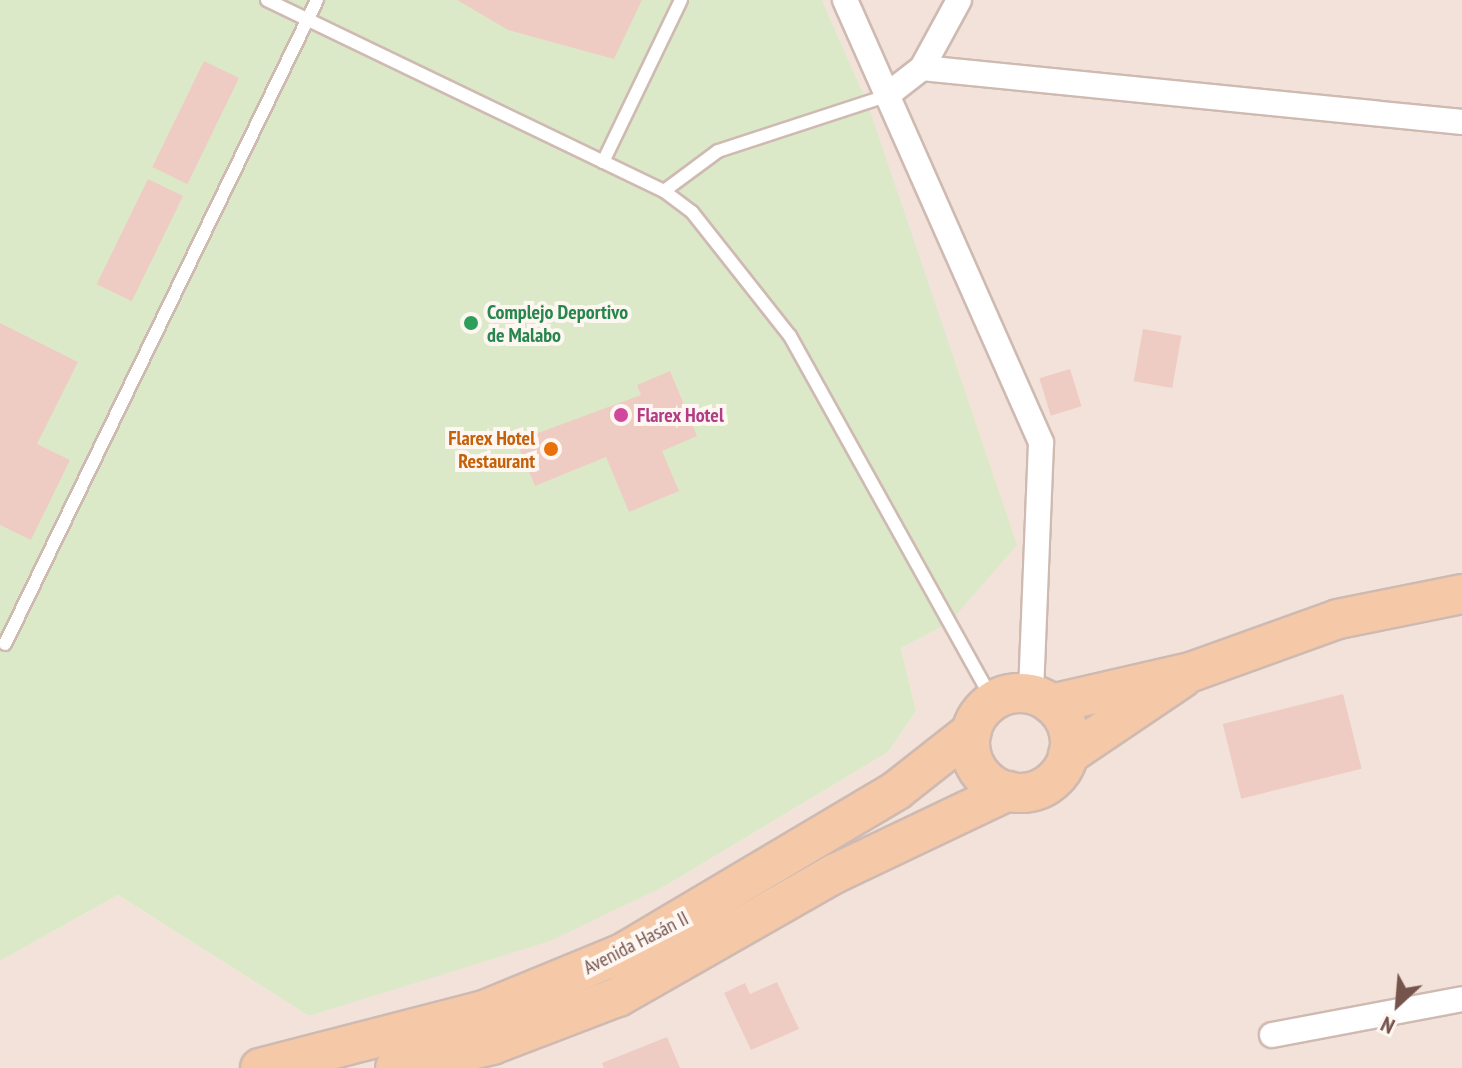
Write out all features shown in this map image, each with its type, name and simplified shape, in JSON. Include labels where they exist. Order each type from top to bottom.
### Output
[{"type":"main road","points":[[1191,672],[1068,755],[1050,782],[1008,791],[980,773],[982,716],[1041,700],[1191,672],[1338,619],[1462,594]]},
{"type":"main road","points":[[1041,700],[1069,732],[1068,755]]},
{"type":"main road","name":"Avenida Hasán II","points":[[260,1068],[484,1010],[623,953],[897,790],[982,716]]},
{"type":"main road","name":"Avenida Hasán II","points":[[395,1068],[492,1045],[618,997],[834,874],[1008,791]]},
{"type":"street","points":[[845,0],[1041,443],[1041,700]]},
{"type":"street","points":[[886,96],[922,68],[959,0]]},
{"type":"street","points":[[922,68],[1462,122]]},
{"type":"street","points":[[1272,1035],[1462,999]]},
{"type":"lane","points":[[267,0],[664,191],[724,244],[790,336],[982,716]]},
{"type":"lane","points":[[5,644],[317,0]]},
{"type":"lane","points":[[603,162],[681,0]]},
{"type":"lane","points":[[664,191],[718,151],[886,96]]},
{"type":"shaded area","points":[[822,0],[1462,0],[1462,1068],[0,1068],[0,961],[118,895],[309,1016],[550,940],[665,886],[888,752],[916,711],[901,648],[949,623],[867,102]]},
{"type":"green space","name":"Complejo Deportivo de Malabo","points":[[0,0],[822,0],[867,102],[1017,545],[949,623],[901,648],[916,711],[888,752],[665,886],[550,941],[309,1016],[118,895],[0,961]]},
{"type":"building","points":[[457,0],[642,0],[614,59],[508,30]]},
{"type":"building","points":[[204,61],[239,78],[187,184],[152,167]]},
{"type":"building","points":[[148,179],[183,196],[132,301],[97,284]]},
{"type":"building","points":[[0,323],[78,362],[37,444],[70,460],[31,540],[0,525]]},
{"type":"building","points":[[1143,329],[1181,336],[1172,388],[1134,381]]},
{"type":"building","points":[[1070,369],[1081,406],[1051,416],[1039,378]]},
{"type":"building","points":[[670,371],[697,436],[662,451],[679,491],[629,512],[606,457],[535,486],[516,441],[641,395],[637,385]]},
{"type":"building","points":[[1343,694],[1362,769],[1241,799],[1223,724]]},
{"type":"building","points":[[777,982],[799,1029],[751,1050],[724,993],[745,983],[750,994]]},
{"type":"building","points":[[667,1037],[680,1068],[604,1068],[602,1063]]},
{"type":"place","name":"Complejo Deportivo de Malabo","points":[[471,323]]},
{"type":"place","name":"Flarex Hotel","points":[[621,415]]},
{"type":"place","name":"Flarex Hotel Restaurant","points":[[551,449]]}]
